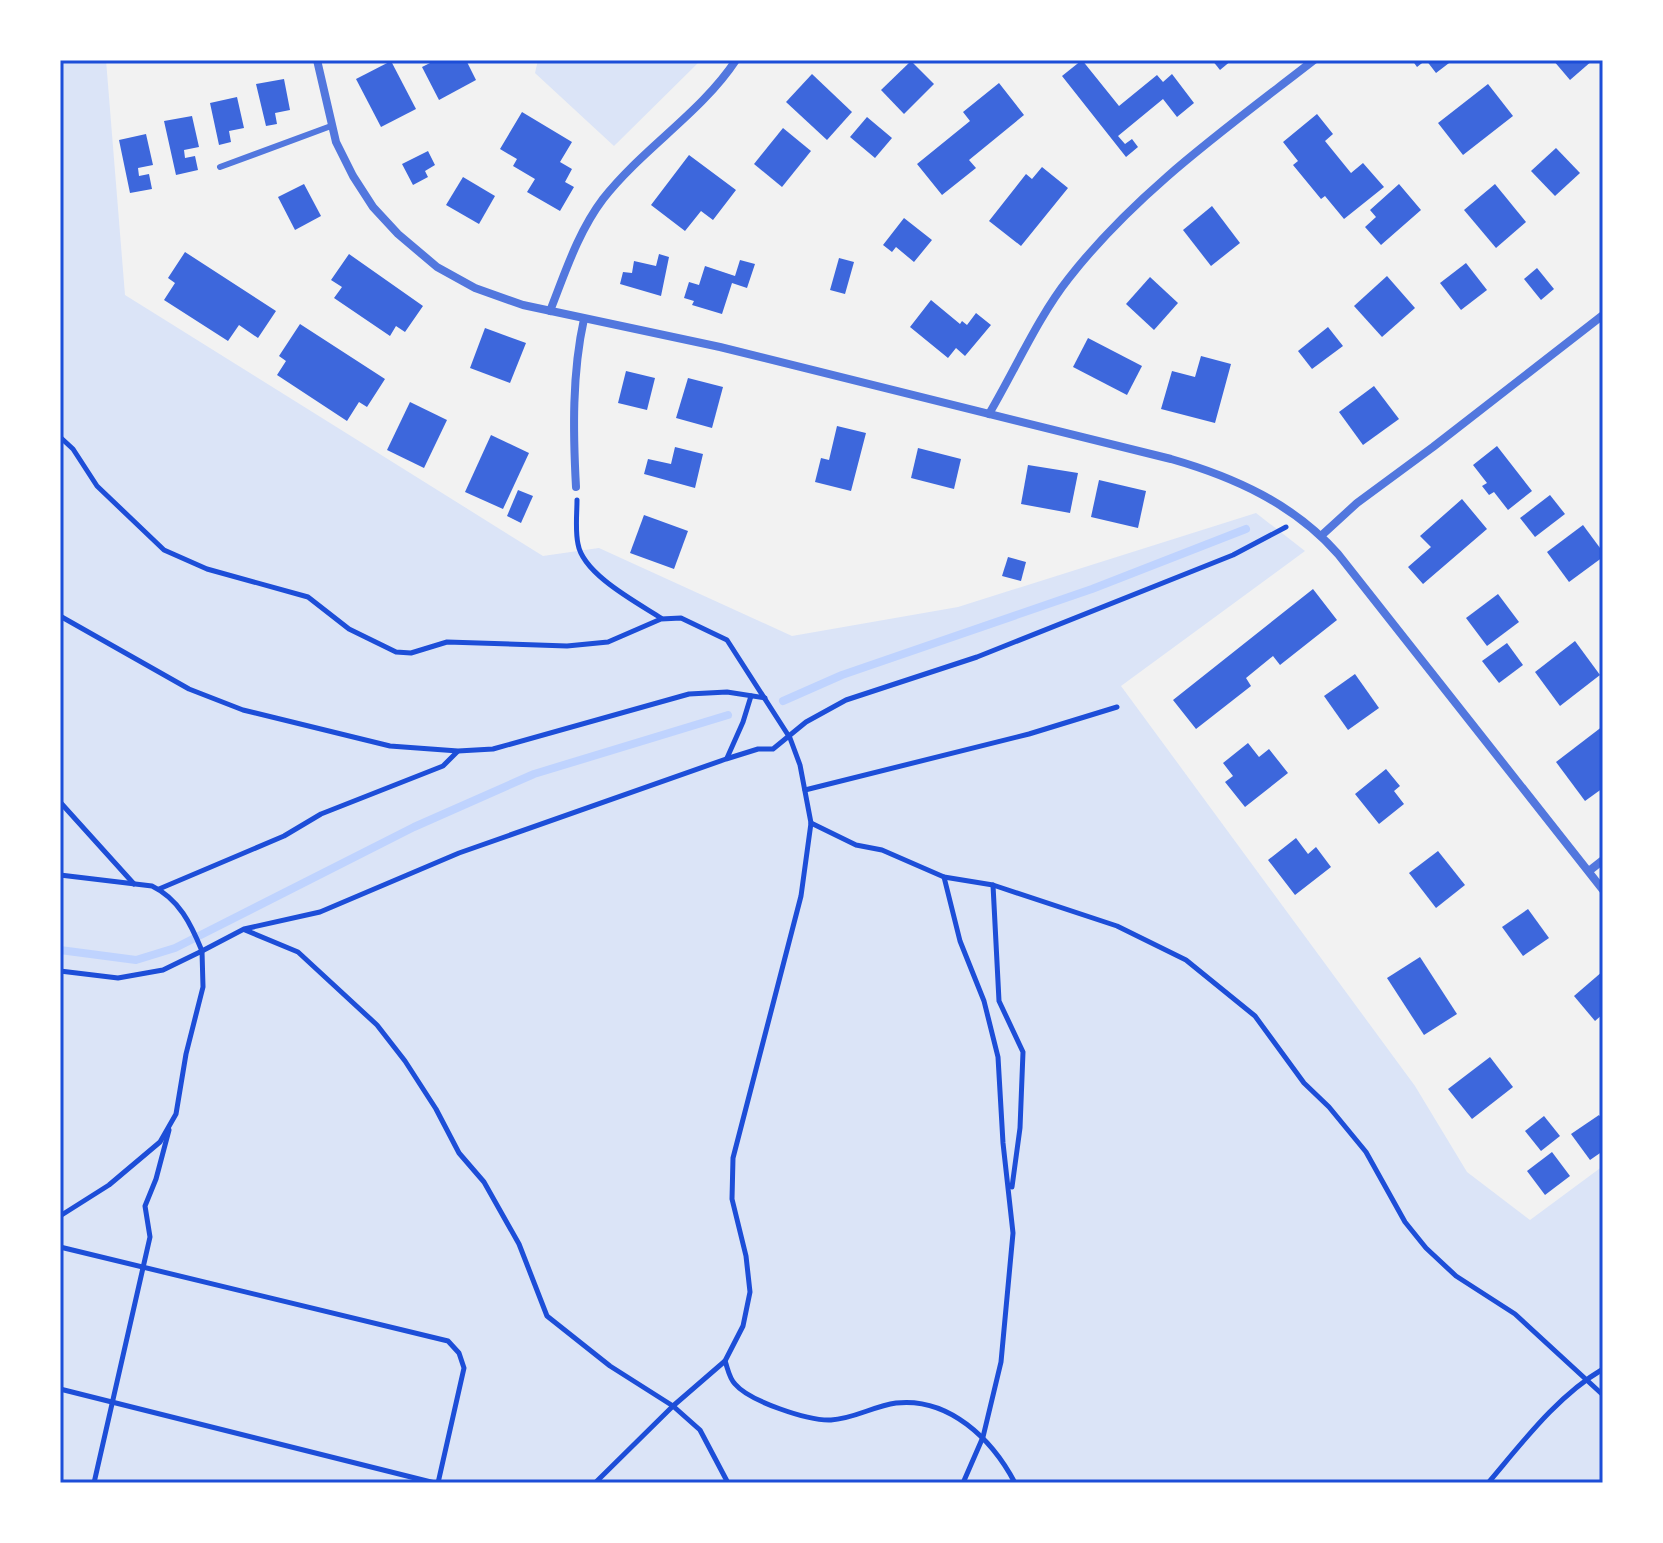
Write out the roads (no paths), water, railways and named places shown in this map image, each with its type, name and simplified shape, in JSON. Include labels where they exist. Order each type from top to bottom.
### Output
[{"type":"street","points":[[317,60],[336,142],[373,207],[398,234],[437,267],[475,288],[523,305],[720,347],[1199,467],[1242,483],[1284,507],[1322,535],[1603,890]]},
{"type":"street","points":[[550,311],[585,226],[604,199],[641,157],[718,87],[736,60]]},
{"type":"street","points":[[989,414],[1060,291],[1096,244],[1183,162],[1314,60]]},
{"type":"street","points":[[1322,535],[1357,503],[1603,315]]},
{"type":"street","points":[[576,487],[577,360],[584,319]]},
{"type":"street","points":[[1589,871],[1603,860]]},
{"type":"lane","points":[[220,167],[331,126]]},
{"type":"waterway","points":[[783,701],[842,675],[1092,589],[1246,529]]},
{"type":"waterway","points":[[60,950],[136,960],[175,948],[414,827],[534,774],[728,715]]}]
